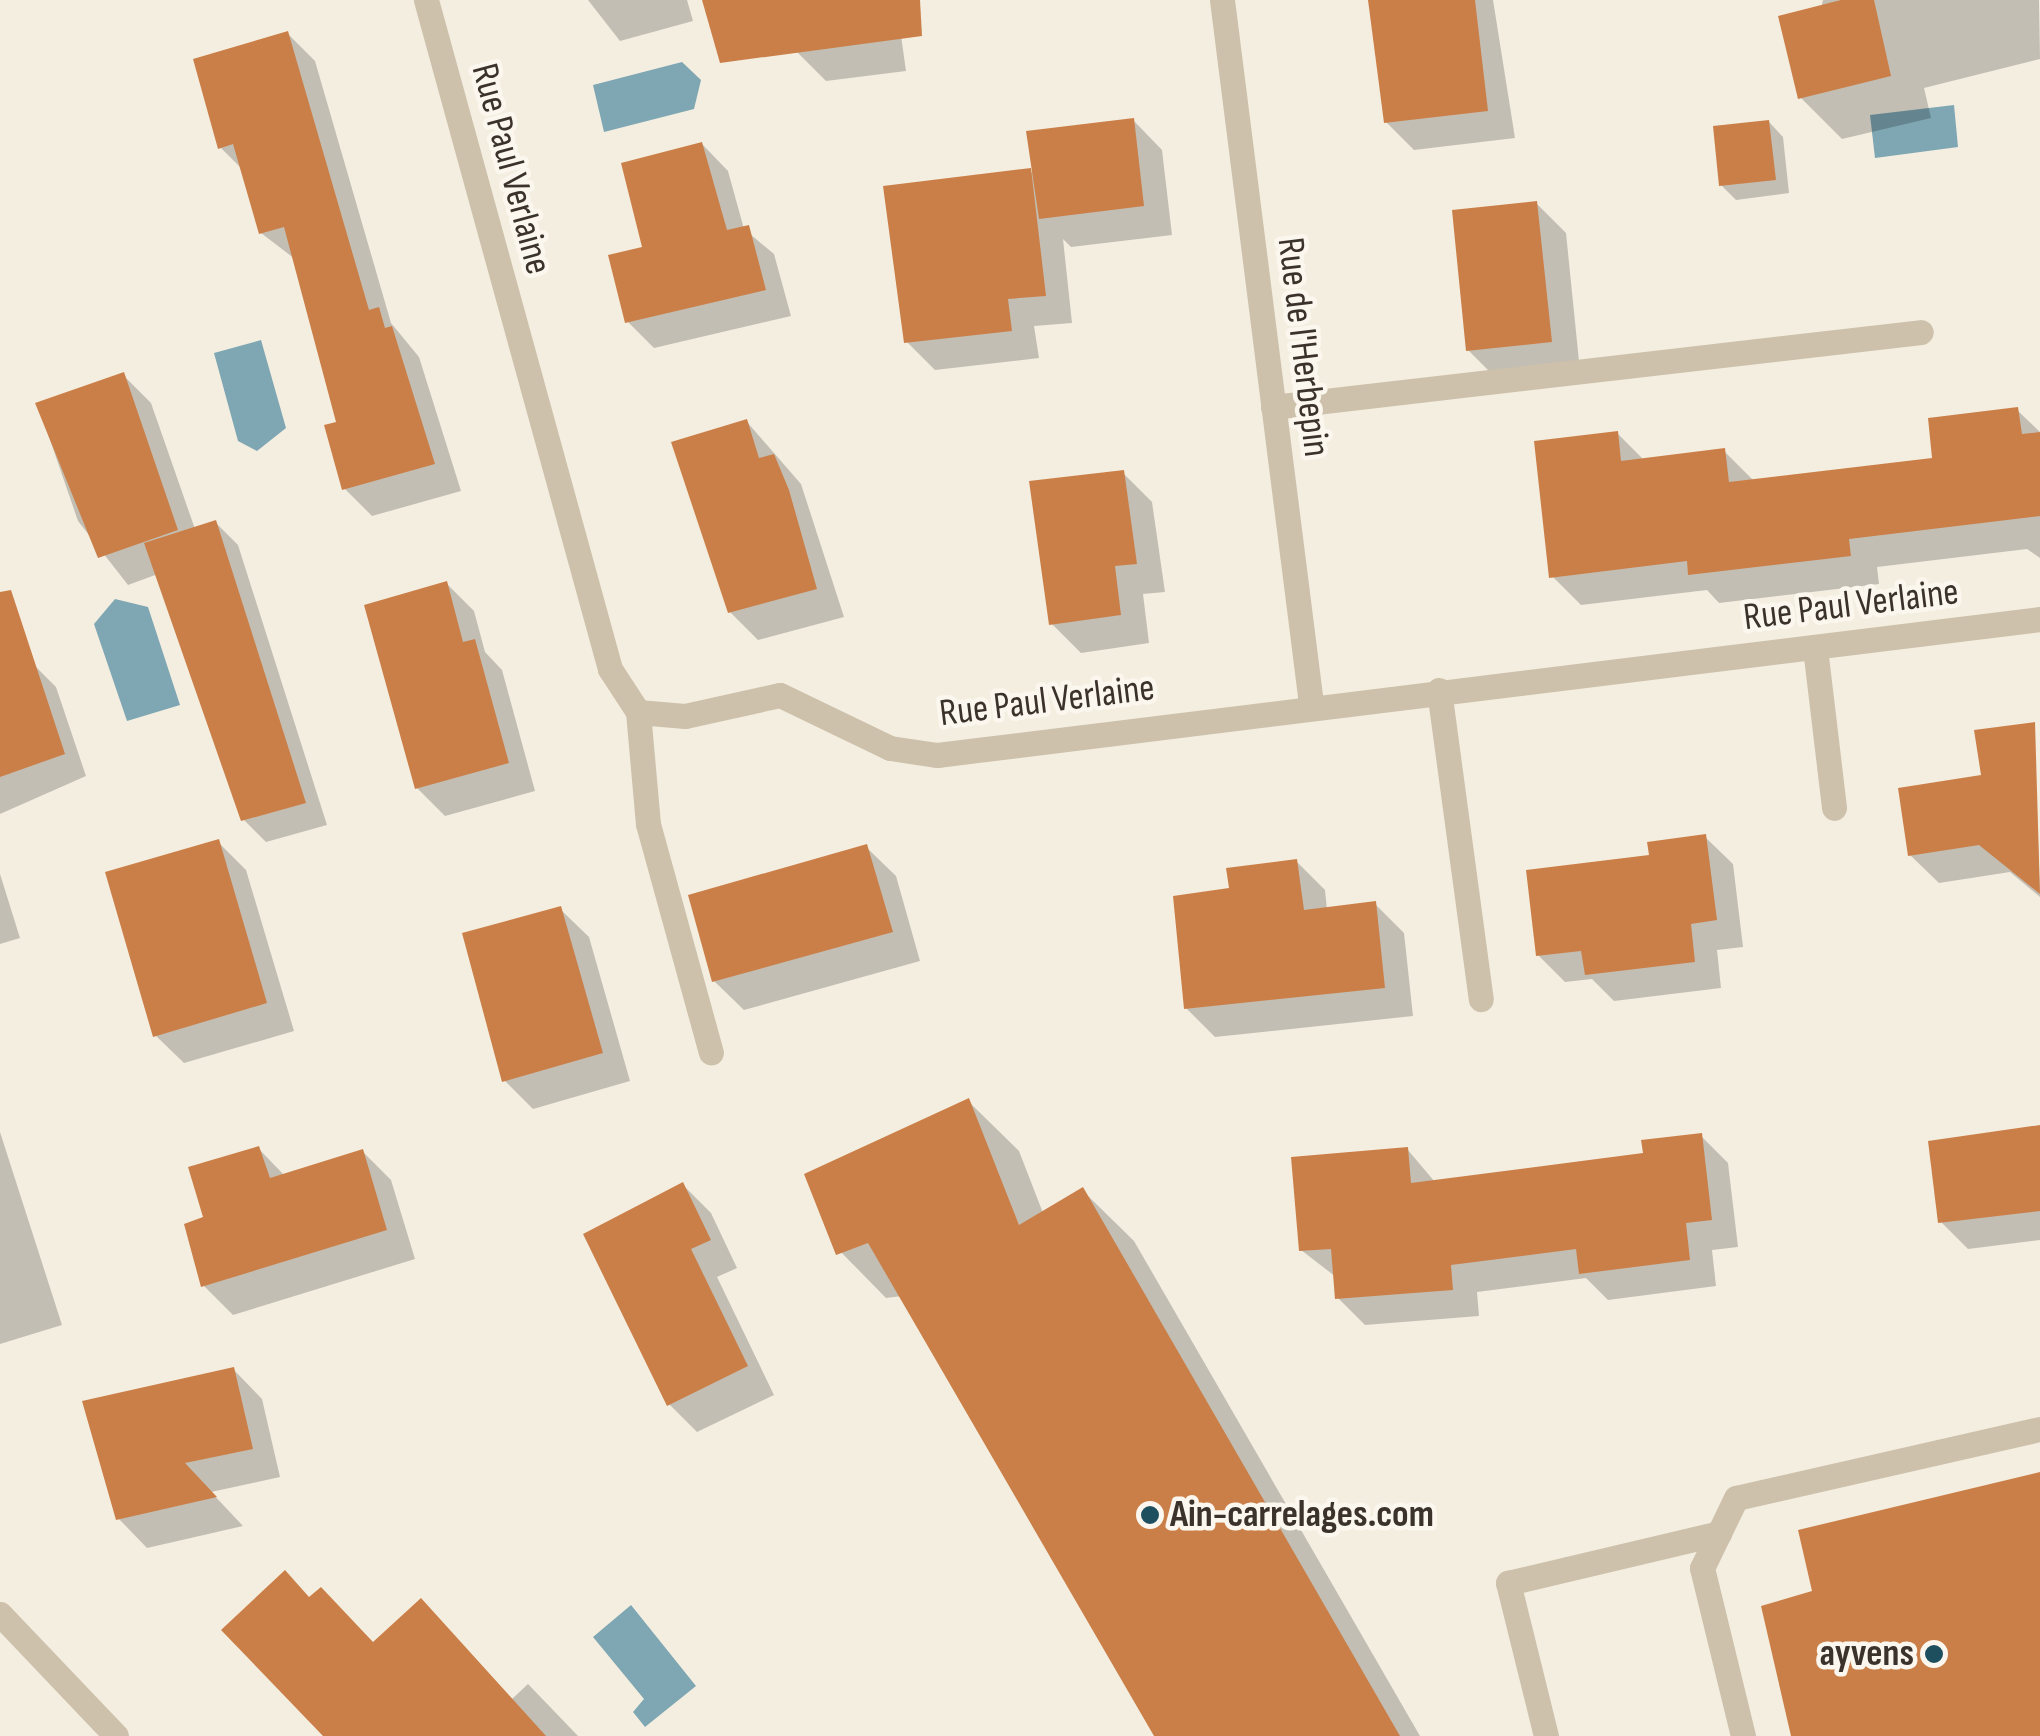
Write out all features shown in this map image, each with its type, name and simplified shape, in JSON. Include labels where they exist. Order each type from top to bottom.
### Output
[{"type":"street","name":"Rue Paul Verlaine","points":[[426,0],[610,669],[638,712],[685,716],[780,695],[890,748],[936,755],[1310,704],[2040,619]]},
{"type":"street","name":"Rue de l'Herbepin","points":[[1222,0],[1310,704]]},
{"type":"street","points":[[1273,407],[1921,332]]},
{"type":"street","points":[[1815,648],[1834,808]]},
{"type":"street","points":[[1438,690],[1481,999]]},
{"type":"street","points":[[638,712],[648,824],[711,1052]]},
{"type":"street","points":[[1743,1736],[1702,1568],[1736,1498],[2040,1430]]},
{"type":"street","points":[[1546,1736],[1508,1583],[1719,1533]]},
{"type":"street","points":[[0,1614],[116,1736]]},
{"type":"water","points":[[682,62],[701,80],[694,109],[604,132],[593,85]]},
{"type":"water","points":[[1954,105],[1958,147],[1875,158],[1870,115]]},
{"type":"water","points":[[261,340],[286,428],[257,451],[238,441],[214,353]]},
{"type":"water","points":[[115,599],[148,607],[180,705],[127,721],[94,624]]},
{"type":"water","points":[[631,1605],[696,1686],[645,1727],[633,1712],[644,1699],[593,1637]]},
{"type":"building","points":[[702,0],[920,0],[922,36],[720,63]]},
{"type":"building","points":[[1368,0],[1475,0],[1488,111],[1384,123]]},
{"type":"building","points":[[1841,0],[1874,0],[1891,76],[1798,99],[1778,16]]},
{"type":"building","points":[[288,31],[369,310],[379,307],[385,328],[392,326],[435,464],[342,490],[324,425],[336,422],[284,227],[259,234],[233,144],[218,149],[193,59]]},
{"type":"building","points":[[1134,118],[1144,206],[1039,219],[1026,131]]},
{"type":"building","points":[[1769,120],[1776,180],[1719,186],[1713,126]]},
{"type":"building","points":[[702,142],[727,230],[749,225],[766,290],[625,323],[608,255],[642,247],[621,163]]},
{"type":"building","points":[[1031,168],[1046,296],[1008,299],[1012,331],[904,343],[883,186]]},
{"type":"building","points":[[1537,201],[1552,342],[1466,351],[1452,210]]},
{"type":"building","points":[[124,372],[178,530],[98,558],[35,403]]},
{"type":"building","points":[[2018,407],[2022,434],[2040,432],[2040,516],[1849,539],[1851,556],[1688,575],[1687,561],[1549,578],[1534,441],[1618,431],[1621,461],[1725,448],[1729,482],[1932,458],[1928,418]]},
{"type":"building","points":[[747,419],[759,458],[774,454],[789,490],[817,589],[728,613],[671,442]]},
{"type":"building","points":[[1124,470],[1137,564],[1115,566],[1121,615],[1049,625],[1029,481]]},
{"type":"building","points":[[216,520],[306,803],[241,821],[144,543]]},
{"type":"building","points":[[447,581],[463,642],[475,639],[509,763],[415,789],[364,605]]},
{"type":"building","points":[[11,590],[65,754],[0,777],[0,592]]},
{"type":"building","points":[[2035,722],[2040,894],[1979,845],[1908,856],[1898,788],[1981,775],[1974,730]]},
{"type":"building","points":[[1706,834],[1717,920],[1691,924],[1695,962],[1585,975],[1581,951],[1536,956],[1526,870],[1649,855],[1647,842]]},
{"type":"building","points":[[219,839],[267,1003],[153,1037],[105,872]]},
{"type":"building","points":[[867,844],[893,932],[712,982],[688,895]]},
{"type":"building","points":[[1297,859],[1304,910],[1376,901],[1385,988],[1184,1009],[1173,896],[1229,888],[1226,868]]},
{"type":"building","points":[[561,906],[603,1053],[502,1082],[462,933]]},
{"type":"building","name":"Ain-carrelages.com","points":[[969,1098],[1019,1225],[1083,1187],[1400,1736],[1154,1736],[868,1243],[836,1255],[804,1174]]},
{"type":"building","points":[[2040,1125],[2040,1211],[1938,1223],[1928,1141]]},
{"type":"building","points":[[1702,1133],[1712,1220],[1686,1223],[1690,1260],[1579,1274],[1576,1249],[1451,1265],[1453,1290],[1335,1299],[1331,1249],[1299,1251],[1291,1157],[1408,1147],[1411,1183],[1643,1153],[1641,1140]]},
{"type":"building","points":[[259,1146],[270,1178],[363,1149],[387,1230],[201,1287],[184,1224],[203,1217],[188,1167]]},
{"type":"building","points":[[683,1182],[711,1240],[691,1249],[748,1366],[667,1406],[583,1234]]},
{"type":"building","points":[[234,1367],[253,1449],[185,1463],[217,1497],[116,1520],[82,1401]]},
{"type":"building","name":"ayvens","points":[[2040,1472],[2040,1736],[1791,1736],[1761,1606],[1812,1591],[1798,1530]]},
{"type":"building","points":[[285,1570],[309,1597],[321,1587],[373,1642],[421,1598],[546,1736],[323,1736],[221,1630]]},
{"type":"place","name":"Ain-carrelages.com","points":[[1150,1515]]},
{"type":"place","name":"ayvens","points":[[1934,1654]]}]
